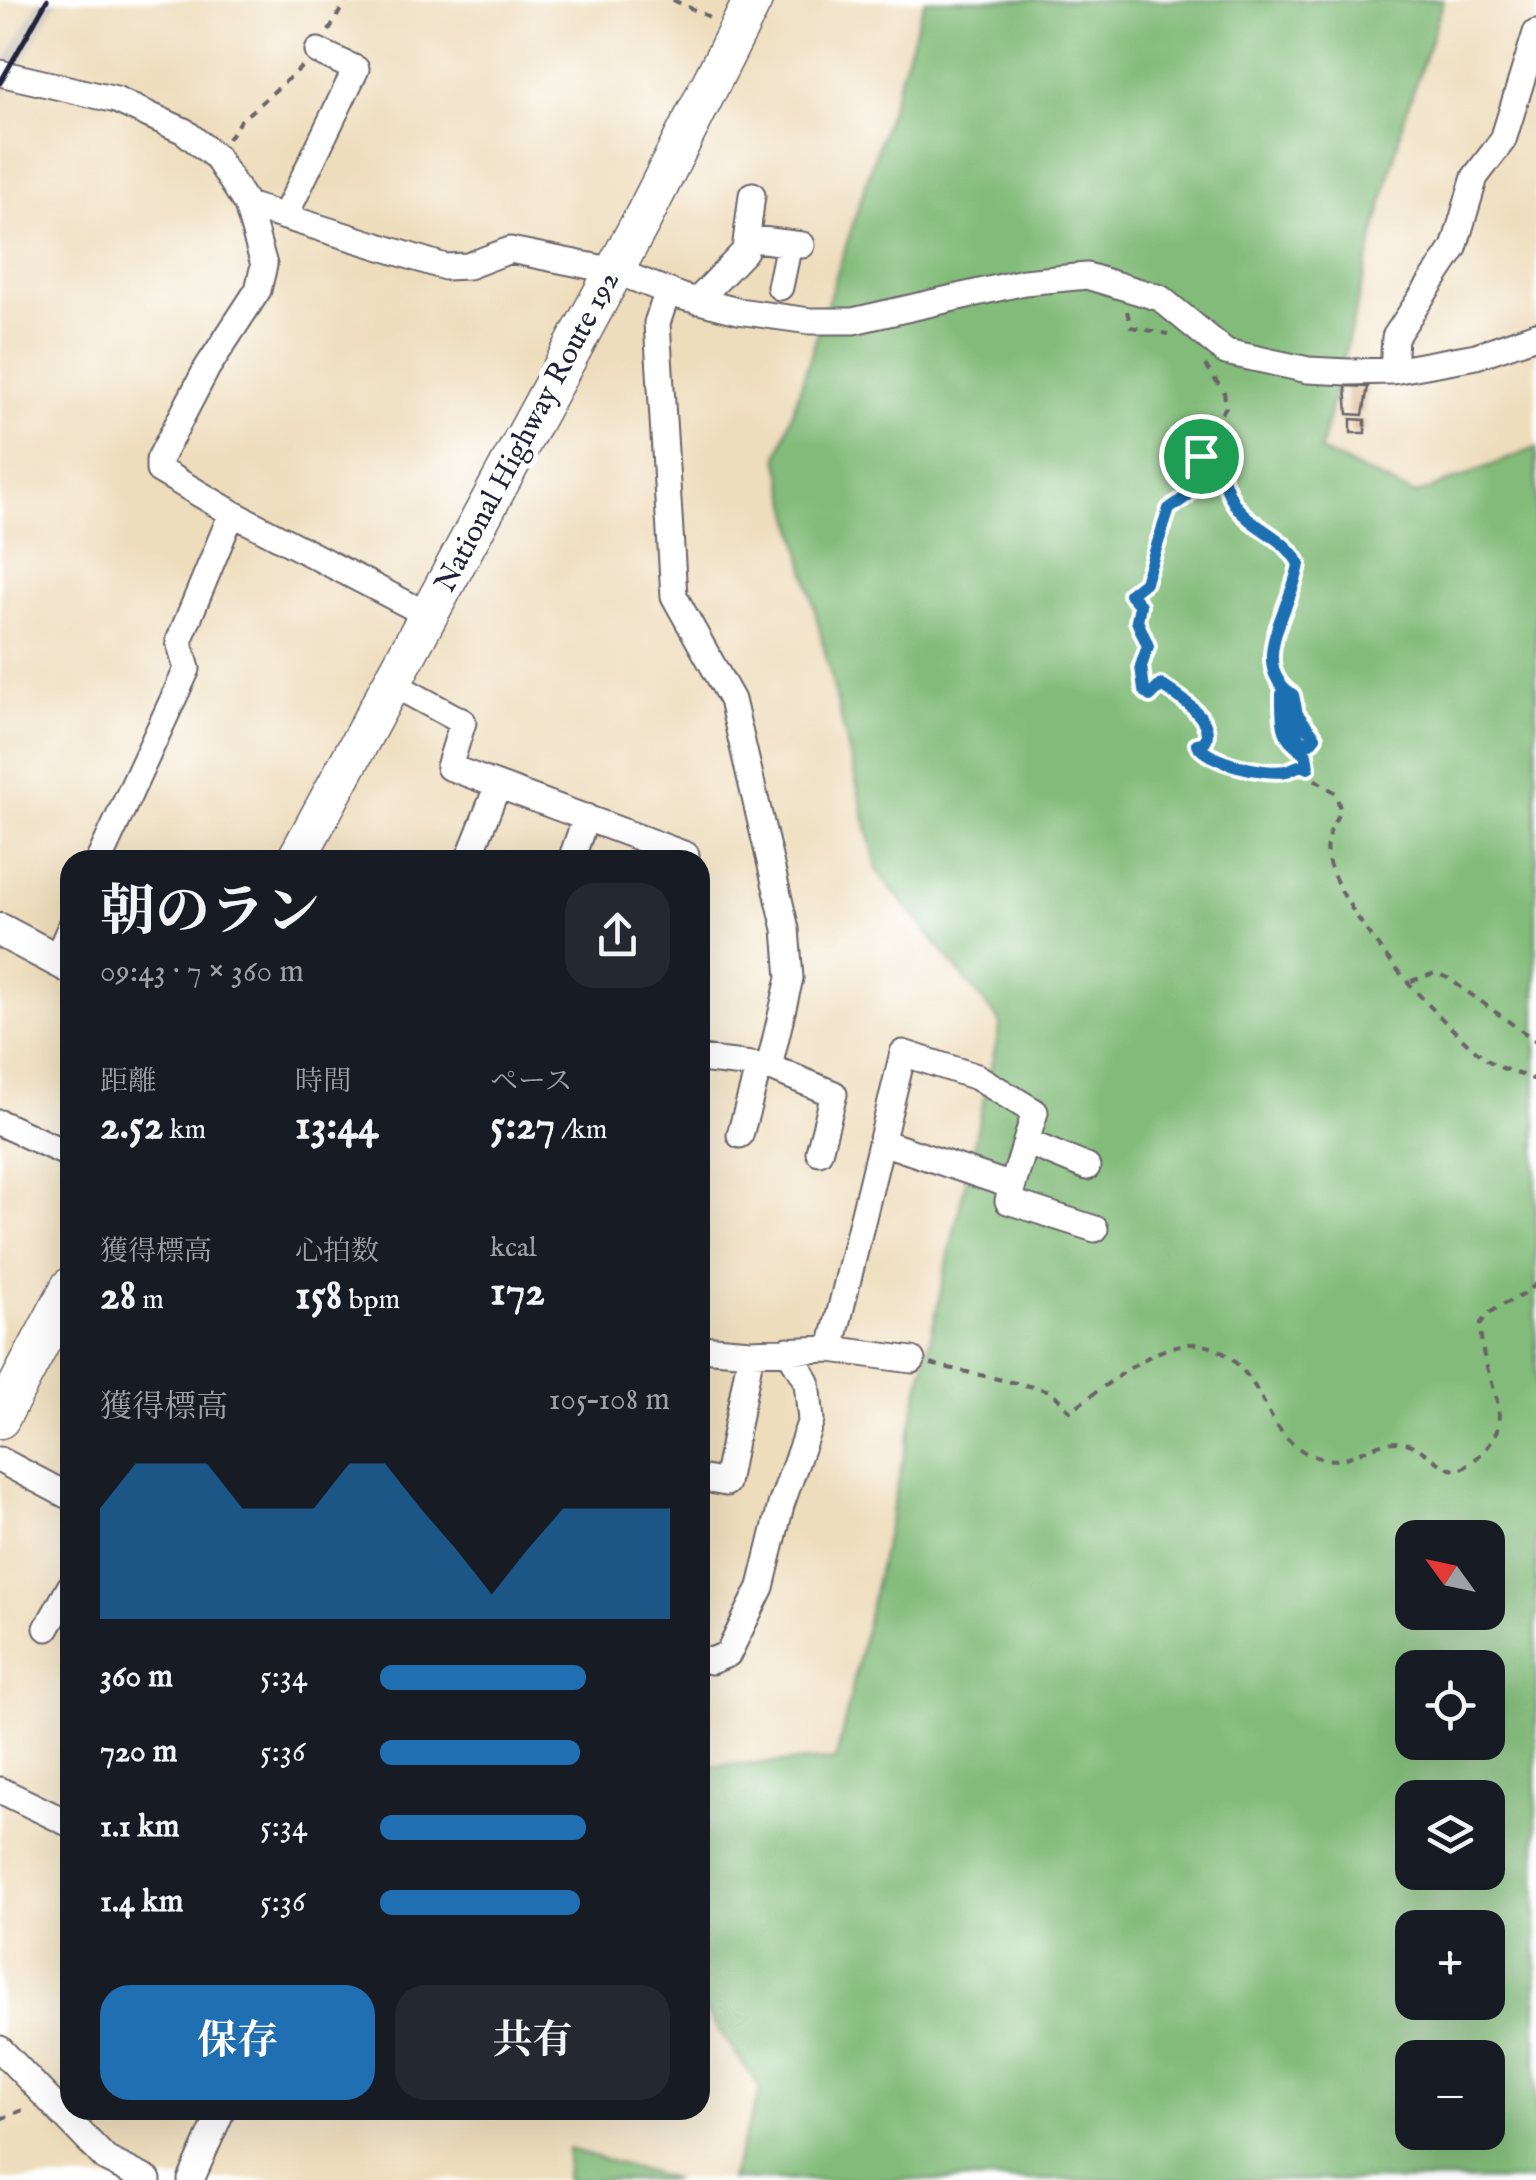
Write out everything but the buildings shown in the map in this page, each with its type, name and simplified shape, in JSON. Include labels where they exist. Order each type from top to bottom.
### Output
[{"type":"highway","name":"National Highway Route 192","points":[[302,850],[614,271],[745,16]]},
{"type":"highway","points":[[0,1419],[60,1307]]},
{"type":"main road","points":[[0,930],[60,961]]},
{"type":"street","points":[[1393,370],[1395,338],[1454,248],[1475,177],[1504,140],[1536,33]]},
{"type":"street","points":[[285,216],[356,69],[318,51]]},
{"type":"street","points":[[0,73],[116,100],[184,131],[216,156],[247,205],[264,265],[258,290],[207,368],[159,460],[159,470],[232,513],[430,616]]},
{"type":"street","points":[[698,300],[746,251],[752,196]]},
{"type":"street","points":[[247,205],[444,267],[468,266],[510,250],[614,271],[698,300],[810,321],[854,321],[1040,280],[1087,276],[1160,298],[1226,352],[1308,370],[1393,370],[1476,356],[1536,335]]},
{"type":"street","points":[[747,238],[795,245],[780,287]]},
{"type":"street","points":[[668,291],[658,324],[674,596],[732,700],[786,930],[790,978],[740,1135]]},
{"type":"street","points":[[104,850],[187,669],[179,641],[232,513]]},
{"type":"street","points":[[393,684],[463,722],[449,768],[673,850]]},
{"type":"street","points":[[472,850],[498,786]]},
{"type":"street","points":[[575,850],[586,817]]},
{"type":"street","points":[[831,1349],[904,1053],[978,1078],[1035,1112],[1008,1200],[1095,1229]]},
{"type":"street","points":[[710,1061],[764,1066],[834,1094],[819,1152]]},
{"type":"street","points":[[0,1123],[60,1150]]},
{"type":"street","points":[[882,1142],[1012,1186]]},
{"type":"street","points":[[1026,1142],[1087,1166]]},
{"type":"street","points":[[710,1349],[751,1352],[831,1349],[912,1360]]},
{"type":"street","points":[[710,1661],[728,1654],[762,1588],[781,1505],[811,1420],[807,1382],[788,1350]]},
{"type":"street","points":[[710,1480],[726,1484],[751,1352]]},
{"type":"street","points":[[0,1460],[60,1492]]},
{"type":"street","points":[[46,1628],[60,1605]]},
{"type":"street","points":[[0,1790],[60,1819]]},
{"type":"street","points":[[0,2049],[60,2115]]},
{"type":"street","points":[[66,2120],[106,2159],[148,2180]]},
{"type":"street","points":[[191,2180],[218,2120]]},
{"type":"path","points":[[216,156],[240,121],[318,51],[346,0]]},
{"type":"path","points":[[672,0],[745,16]]},
{"type":"path","points":[[1134,290],[1127,313],[1131,327],[1175,338]]},
{"type":"path","points":[[1201,357],[1224,392],[1226,407],[1203,438],[1187,496],[1169,509],[1145,582],[1130,594],[1140,605],[1137,621],[1148,646],[1141,666],[1144,690],[1150,696],[1161,685],[1207,722],[1205,742],[1197,744],[1214,760],[1278,770],[1298,765],[1308,768]]},
{"type":"path","points":[[1201,456],[1209,458],[1226,481],[1235,506],[1280,539],[1299,564],[1270,658],[1282,688],[1293,695],[1297,714],[1315,737],[1310,743],[1300,740],[1282,694],[1281,728],[1290,745],[1306,754],[1308,775],[1336,794],[1340,809],[1328,834],[1326,858],[1376,943],[1432,1009],[1489,1062],[1536,1080]]},
{"type":"path","points":[[1411,981],[1435,973],[1448,978],[1536,1041]]},
{"type":"path","points":[[912,1360],[1051,1391],[1070,1411],[1154,1352],[1187,1343],[1230,1352],[1250,1376],[1278,1430],[1308,1454],[1338,1462],[1398,1442],[1459,1472],[1492,1444],[1504,1420],[1504,1402],[1491,1377],[1480,1323],[1498,1303],[1524,1297],[1536,1284]]},
{"type":"path","points":[[0,2120],[45,2100]]},
{"type":"shaded area","points":[[39,0],[58,0],[0,101],[0,70]]},
{"type":"green space","points":[[925,0],[1444,0],[1404,118],[1320,451],[1415,495],[1536,448],[1536,2180],[730,2180],[761,2089],[710,2017],[710,1766],[836,1760],[1001,1023],[878,872],[778,457]]},
{"type":"green space","points":[[568,2149],[675,2180],[566,2180]]},
{"type":"railway","points":[[0,83],[47,0]]},
{"type":"route","points":[[1201,456],[1209,458],[1226,481],[1235,506],[1280,539],[1299,564],[1296,584],[1278,624],[1270,658],[1282,688],[1293,695],[1297,714],[1315,737],[1310,743],[1300,740],[1286,695],[1282,694],[1281,728],[1290,745],[1306,754],[1308,768],[1298,765],[1287,771],[1214,760],[1197,744],[1205,742],[1207,722],[1167,688],[1161,685],[1150,696],[1144,690],[1141,666],[1148,646],[1137,621],[1140,605],[1130,594],[1145,582],[1169,509],[1187,496],[1201,456]]}]
